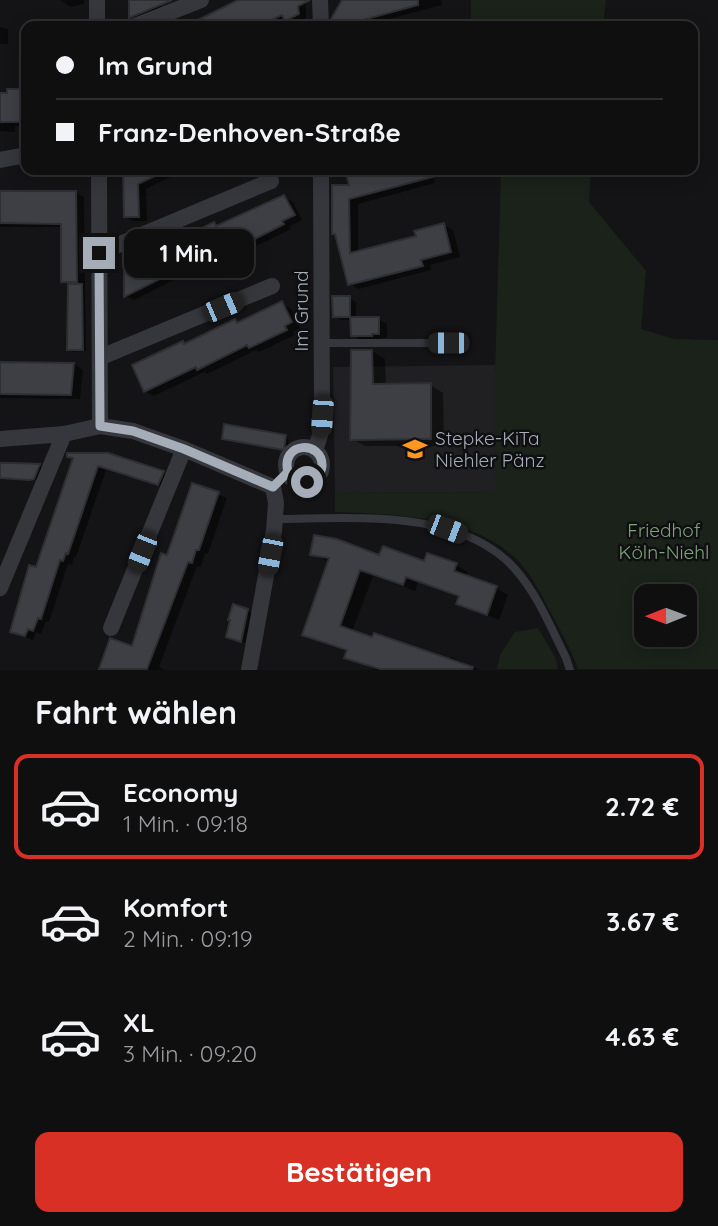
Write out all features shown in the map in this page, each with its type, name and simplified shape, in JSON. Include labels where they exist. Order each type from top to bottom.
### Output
[{"type":"street","points":[[97,0],[97,21]]},
{"type":"street","points":[[148,21],[201,0]]},
{"type":"street","points":[[320,0],[320,21]]},
{"type":"street","points":[[0,160],[21,156]]},
{"type":"street","points":[[99,175],[100,426]]},
{"type":"street","name":"Im Grund","points":[[288,472],[291,477],[301,482],[313,480],[322,466],[315,451],[321,432],[322,416],[321,175]]},
{"type":"street","points":[[99,253],[271,181]]},
{"type":"street","points":[[101,357],[272,286]]},
{"type":"street","points":[[0,439],[64,434],[100,426],[133,431],[184,449],[273,487]]},
{"type":"street","points":[[0,588],[64,434]]},
{"type":"street","points":[[249,670],[275,519],[273,487],[288,472],[287,461],[293,451],[304,447],[315,451]]},
{"type":"street","points":[[111,628],[184,449]]},
{"type":"lane","points":[[322,343],[448,343]]},
{"type":"lane","points":[[275,519],[391,519],[447,529],[494,550],[528,585],[570,670]]},
{"type":"shaded area","name":"Stepke-KiTa Niehler Pänz","points":[[495,365],[497,492],[335,493],[333,367]]},
{"type":"green space","points":[[471,0],[606,0],[604,21],[471,21]]},
{"type":"green space","name":"Friedhof Köln-Niehl","points":[[501,175],[591,175],[589,202],[646,271],[641,329],[674,339],[718,340],[718,669],[578,669],[534,581],[522,565],[504,549],[483,536],[435,521],[383,514],[335,512],[335,493],[496,492],[494,407]]},
{"type":"green space","points":[[538,628],[555,657],[558,669],[497,669],[500,655],[515,632]]},
{"type":"building","points":[[129,0],[172,0],[129,18]]},
{"type":"building","points":[[238,0],[310,0],[298,6],[299,14],[285,21],[282,15],[269,21],[196,21]]},
{"type":"building","points":[[342,0],[418,0],[418,5],[359,21],[331,19]]},
{"type":"building","points":[[7,89],[21,89],[21,122],[0,122],[0,93],[7,93]]},
{"type":"building","points":[[123,175],[157,175],[138,184],[139,217],[124,217]]},
{"type":"building","points":[[346,175],[440,175],[349,199],[350,253],[416,236],[414,231],[444,223],[451,252],[421,260],[423,266],[348,285],[335,234],[332,234],[332,185],[349,185]]},
{"type":"building","points":[[0,191],[76,191],[77,282],[61,282],[61,224],[0,223]]},
{"type":"building","points":[[284,195],[295,215],[282,221],[284,224],[229,252],[226,246],[124,297],[124,269],[154,268],[148,255],[214,222],[216,226]]},
{"type":"building","points":[[68,284],[82,284],[83,350],[67,350]]},
{"type":"building","points":[[332,296],[350,296],[350,317],[333,317]]},
{"type":"building","points":[[282,301],[292,322],[285,326],[287,330],[249,348],[247,345],[197,370],[196,367],[144,392],[132,365],[235,319],[237,323]]},
{"type":"building","points":[[350,317],[379,317],[379,334],[351,336]]},
{"type":"building","points":[[351,350],[372,350],[373,384],[431,383],[431,439],[350,440]]},
{"type":"building","points":[[0,362],[74,363],[71,395],[0,394]]},
{"type":"building","points":[[224,424],[286,435],[284,450],[222,439]]},
{"type":"building","points":[[67,453],[108,453],[164,471],[158,485],[98,466],[68,554],[66,553],[63,561],[60,560],[41,619],[38,618],[33,631],[28,629],[25,636],[10,632],[29,565],[36,567],[73,458],[67,457]]},
{"type":"building","points":[[0,463],[40,464],[34,479],[30,480],[0,478]]},
{"type":"building","points":[[192,483],[219,492],[199,550],[196,550],[192,563],[188,562],[147,669],[99,669],[110,638],[132,646],[161,553],[167,555]]},
{"type":"building","points":[[314,535],[337,539],[379,555],[383,546],[424,561],[427,553],[457,563],[454,571],[497,586],[487,615],[456,604],[459,596],[406,577],[403,585],[360,570],[340,626],[372,637],[374,633],[473,667],[472,669],[380,669],[344,658],[347,650],[302,635],[329,558],[310,555]]},
{"type":"building","points":[[233,604],[248,609],[241,642],[226,637]]},
{"type":"place","name":"Stepke-KiTa Niehler Pänz","points":[[415,449]]},
{"type":"route","points":[[99,253],[100,426],[133,431],[184,449],[273,487],[288,472],[289,455],[299,448],[310,448],[319,455],[322,466],[317,477],[307,482]]}]
